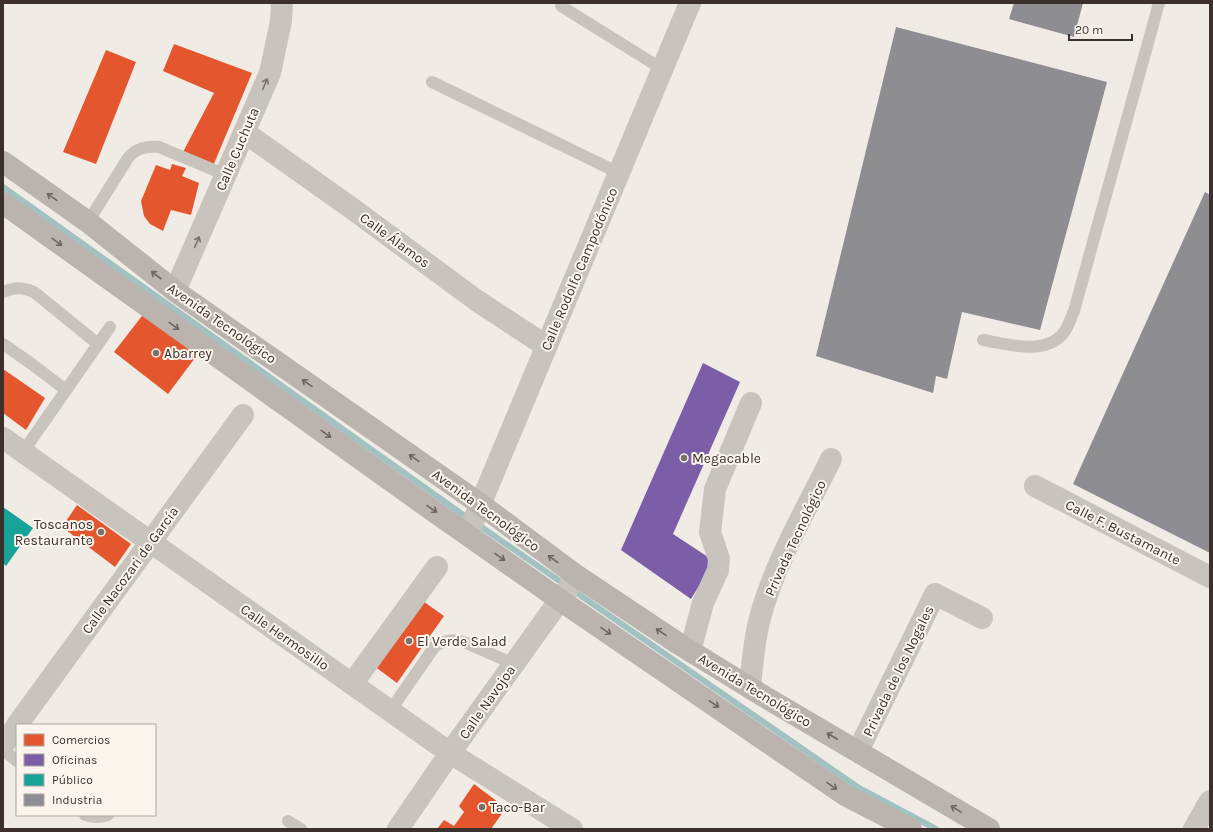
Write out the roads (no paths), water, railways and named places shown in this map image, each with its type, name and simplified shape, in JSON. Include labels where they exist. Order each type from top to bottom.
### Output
[{"type":"main road","name":"Avenida Tecnológico","points":[[3,162],[88,222],[176,290],[480,504],[577,576],[690,651],[750,688],[989,829]]},
{"type":"main road","points":[[3,203],[560,600],[846,795],[911,829]]},
{"type":"street","name":"Calle Cuchuta","points":[[176,290],[270,73],[281,21],[282,3]]},
{"type":"street","name":"Calle Rodolfo Campodónico","points":[[468,534],[690,3]]},
{"type":"street","name":"Calle Álamos","points":[[244,132],[350,207],[476,300],[546,346]]},
{"type":"street","points":[[690,651],[703,603],[711,582],[718,570],[719,560],[710,532],[715,489],[751,403]]},
{"type":"street","name":"Calle Nacozari de García","points":[[18,724],[243,415]]},
{"type":"street","name":"Calle Hermosillo","points":[[3,438],[450,753],[572,829]]},
{"type":"street","name":"Privada Tecnológico","points":[[750,688],[753,656],[760,618],[767,597],[777,569],[831,459]]},
{"type":"street","name":"Calle F. Bustamante","points":[[1035,486],[1210,577]]},
{"type":"street","points":[[352,684],[437,568]]},
{"type":"street","name":"Calle Navojoa","points":[[398,829],[450,753],[577,576]]},
{"type":"street","name":"Privada de los Nogales","points":[[858,751],[935,594],[982,618]]},
{"type":"street","name":"Calle Nacozari de García","points":[[3,745],[16,726]]},
{"type":"street","points":[[1194,829],[1210,801]]},
{"type":"lane","points":[[983,340],[1016,346],[1036,346],[1052,342],[1064,332],[1074,311],[1158,3]]},
{"type":"lane","points":[[561,6],[662,69]]},
{"type":"lane","points":[[432,82],[619,173]]},
{"type":"lane","points":[[88,222],[128,158],[133,152],[140,148],[149,146],[159,147],[226,175]]},
{"type":"lane","points":[[3,292],[12,288],[23,287],[34,292],[98,344]]},
{"type":"lane","points":[[24,452],[110,327]]},
{"type":"lane","points":[[3,344],[30,362],[66,390]]},
{"type":"lane","points":[[390,711],[435,646],[443,641],[456,640],[464,642],[514,664]]},
{"type":"lane","points":[[3,750],[16,760]]},
{"type":"lane","points":[[88,816],[94,818],[105,816]]},
{"type":"lane","points":[[288,821],[301,829]]},
{"type":"waterway","points":[[3,187],[469,519]]},
{"type":"waterway","points":[[477,524],[859,788],[936,829]]},
{"type":"place","name":"Abarrey","points":[[156,353]]},
{"type":"place","name":"Megacable","points":[[684,458]]},
{"type":"place","name":"Toscanos Restaurante","points":[[101,532]]},
{"type":"place","name":"El Verde Salad","points":[[409,641]]},
{"type":"place","name":"Taco-Bar","points":[[482,807]]}]
